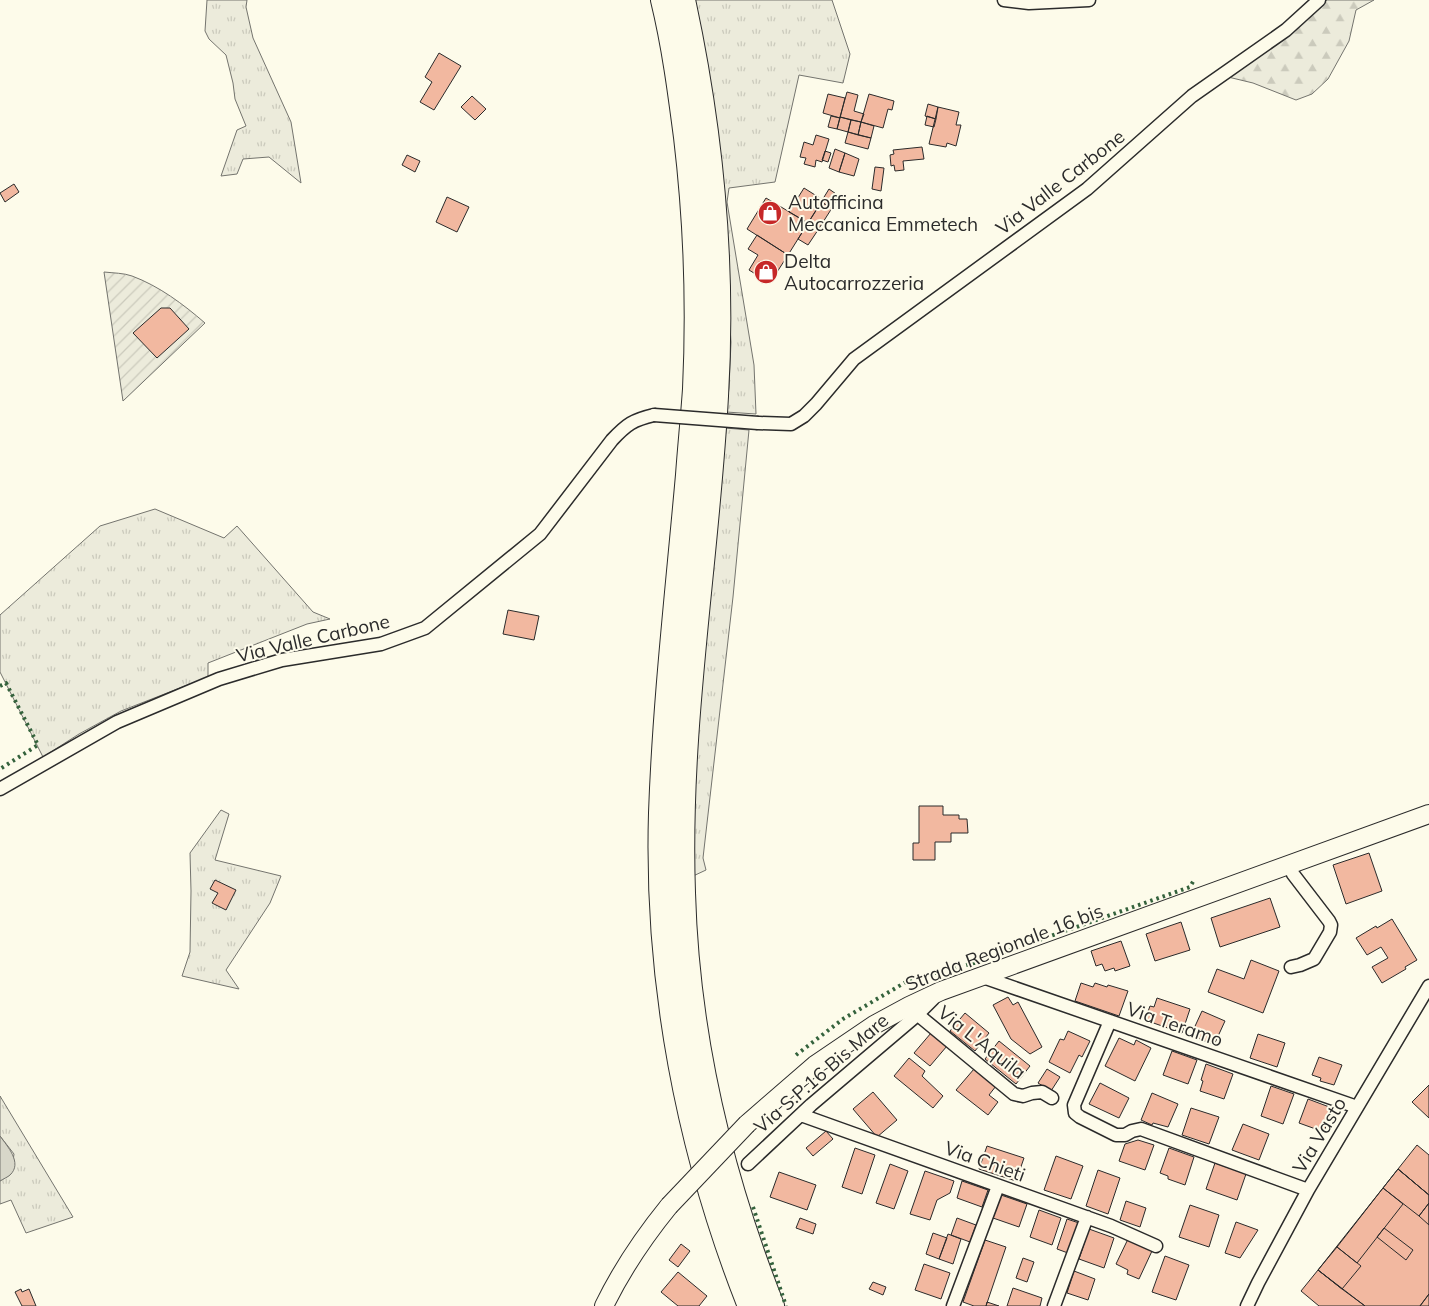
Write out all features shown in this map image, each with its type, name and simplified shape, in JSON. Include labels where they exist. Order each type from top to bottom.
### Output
[{"type":"highway","points":[[663,0],[679,83],[696,137],[715,211],[716,242],[717,377],[686,741],[682,814],[683,897],[689,980],[715,1127],[741,1222],[772,1306]]},
{"type":"highway","points":[[683,0],[700,87],[691,171],[696,242],[696,366],[665,738],[661,814],[663,928],[673,1022],[697,1145],[729,1250],[750,1306]]},
{"type":"main road","name":"Strada Regionale 16 bis","points":[[604,1306],[633,1252],[668,1206],[747,1124],[815,1066],[874,1025],[941,991],[980,976],[1429,814]]},
{"type":"main road","name":"Strada Regionale 16 bis","points":[[1410,822],[1429,819]]},
{"type":"street","points":[[1004,0],[1029,3],[1089,0]]},
{"type":"street","name":"Via Valle Carbone","points":[[0,789],[117,722],[219,679],[282,660],[381,644],[425,628],[540,534],[612,440],[624,427],[637,419],[654,415],[791,424],[804,416],[816,404],[854,359],[1087,189],[1192,96],[1286,30],[1319,0]]},
{"type":"street","points":[[1289,865],[1293,874],[1331,925],[1330,932],[1314,959],[1291,967]]},
{"type":"street","name":"Via Teramo","points":[[980,976],[1357,1107]]},
{"type":"street","name":"Via Vasto","points":[[1248,1306],[1308,1190],[1429,986]]},
{"type":"street","name":"Via S.P.16 Bis Mare","points":[[748,1164],[941,991]]},
{"type":"street","name":"Via L'Aquila","points":[[917,1014],[1014,1094],[1024,1096],[1042,1092],[1052,1098]]},
{"type":"street","points":[[1110,1021],[1074,1105],[1075,1113],[1116,1135],[1125,1135],[1132,1130],[1141,1129],[1308,1190]]},
{"type":"street","name":"Via Chieti","points":[[801,1115],[1087,1217],[1156,1246]]},
{"type":"street","points":[[953,1306],[998,1186]]},
{"type":"street","points":[[1054,1306],[1087,1217]]},
{"type":"green space","points":[[207,0],[247,0],[246,7],[253,38],[291,122],[301,183],[269,157],[243,159],[237,174],[221,176],[237,130],[246,126],[235,99],[226,55],[209,39],[205,31]]},
{"type":"green space","points":[[695,0],[832,0],[850,54],[843,83],[799,75],[775,182],[729,188],[727,202],[754,365],[756,414],[726,412],[731,342],[717,135],[713,99]]},
{"type":"green space","points":[[1327,0],[1374,0],[1356,10],[1349,41],[1328,79],[1312,94],[1296,100],[1253,83],[1228,77],[1287,35]]},
{"type":"green space","points":[[104,272],[129,275],[152,285],[179,302],[205,323],[123,401]]},
{"type":"green space","points":[[725,428],[749,430],[733,597],[703,858],[706,870],[691,877],[695,717]]},
{"type":"green space","points":[[155,509],[224,538],[237,526],[313,612],[330,619],[307,624],[208,663],[208,677],[121,711],[79,734],[43,757],[0,672],[0,615],[100,526]]},
{"type":"green space","points":[[221,810],[229,814],[215,860],[281,876],[270,903],[226,970],[239,989],[182,976],[190,952],[190,853]]},
{"type":"green space","points":[[0,1096],[73,1217],[26,1233],[11,1200],[0,1204],[0,1181],[11,1174],[14,1154],[0,1136]]},
{"type":"shaded area","points":[[0,1136],[10,1150],[15,1165],[10,1175],[0,1181]]},
{"type":"building","points":[[439,53],[461,66],[434,110],[420,102],[432,82],[425,77]]},
{"type":"building","points":[[847,92],[858,95],[854,111],[864,114],[861,122],[840,117]]},
{"type":"building","points":[[828,94],[845,98],[840,118],[823,113]]},
{"type":"building","points":[[869,94],[894,101],[892,110],[888,109],[883,128],[861,122]]},
{"type":"building","points":[[472,96],[486,109],[475,120],[461,107]]},
{"type":"building","points":[[928,104],[938,107],[936,119],[925,116]]},
{"type":"building","points":[[938,107],[959,112],[956,125],[961,125],[956,146],[947,143],[946,147],[929,144]]},
{"type":"building","points":[[831,116],[840,118],[837,129],[828,127]]},
{"type":"building","points":[[927,116],[936,119],[934,127],[925,125]]},
{"type":"building","points":[[840,117],[851,120],[848,132],[837,129]]},
{"type":"building","points":[[851,120],[861,122],[858,135],[848,132]]},
{"type":"building","points":[[861,122],[874,126],[871,138],[858,135]]},
{"type":"building","points":[[848,132],[871,138],[868,149],[845,143]]},
{"type":"building","points":[[816,135],[829,139],[822,162],[816,160],[815,167],[804,164],[806,158],[800,157],[804,142],[813,145]]},
{"type":"building","points":[[922,147],[924,159],[903,161],[904,170],[895,171],[894,165],[891,166],[890,155],[894,154],[893,150]]},
{"type":"building","points":[[835,149],[845,153],[839,172],[829,168]]},
{"type":"building","points":[[825,151],[831,153],[828,162],[822,160]]},
{"type":"building","points":[[845,153],[859,159],[854,176],[839,172]]},
{"type":"building","points":[[407,155],[420,161],[415,172],[402,165]]},
{"type":"building","points":[[875,167],[884,168],[881,191],[872,189]]},
{"type":"building","points":[[14,184],[19,192],[5,202],[0,193]]},
{"type":"building","points":[[804,188],[823,200],[808,223],[789,212]]},
{"type":"building","points":[[829,189],[839,196],[832,208],[821,202]]},
{"type":"building","points":[[447,197],[469,207],[457,232],[436,222]]},
{"type":"building","points":[[766,198],[808,223],[788,255],[747,229]]},
{"type":"building","points":[[821,202],[832,208],[818,230],[808,223]]},
{"type":"building","points":[[808,223],[818,230],[808,245],[798,239]]},
{"type":"building","points":[[757,235],[788,255],[770,283],[749,270],[758,255],[748,249]]},
{"type":"building","points":[[161,308],[170,308],[189,329],[157,358],[133,333]]},
{"type":"building","points":[[508,610],[539,616],[534,640],[503,634]]},
{"type":"building","points":[[919,806],[943,806],[943,815],[959,815],[959,819],[967,819],[968,833],[951,833],[951,842],[935,842],[935,860],[913,860],[913,843],[919,843]]},
{"type":"building","points":[[1369,853],[1382,891],[1346,904],[1333,865]]},
{"type":"building","points":[[215,880],[236,890],[226,910],[212,903],[218,893],[210,889]]},
{"type":"building","points":[[1270,898],[1280,927],[1220,947],[1211,918]]},
{"type":"building","points":[[1392,919],[1417,960],[1382,983],[1372,967],[1388,958],[1381,947],[1367,955],[1356,938]]},
{"type":"building","points":[[1181,922],[1190,950],[1155,961],[1146,934]]},
{"type":"building","points":[[1121,941],[1130,966],[1115,971],[1114,968],[1105,971],[1102,964],[1096,966],[1091,951]]},
{"type":"building","points":[[1251,960],[1279,971],[1263,1013],[1208,992],[1217,969],[1244,979]]},
{"type":"building","points":[[1081,983],[1093,987],[1095,983],[1107,987],[1108,985],[1128,991],[1119,1016],[1075,1001]]},
{"type":"building","points":[[1008,997],[1013,1005],[1018,1002],[1042,1047],[1030,1054],[1011,1039],[993,1005]]},
{"type":"building","points":[[1157,998],[1190,1009],[1182,1033],[1145,1020],[1150,1006],[1154,1007]]},
{"type":"building","points":[[1202,1011],[1225,1021],[1214,1045],[1191,1035]]},
{"type":"building","points":[[965,1013],[989,1033],[975,1051],[950,1031]]},
{"type":"building","points":[[1068,1031],[1090,1041],[1082,1057],[1079,1055],[1070,1073],[1049,1062],[1060,1039],[1064,1040]]},
{"type":"building","points":[[931,1033],[947,1046],[930,1066],[914,1053]]},
{"type":"building","points":[[1258,1034],[1285,1043],[1277,1067],[1250,1058]]},
{"type":"building","points":[[1119,1038],[1134,1045],[1136,1040],[1151,1048],[1135,1081],[1105,1066]]},
{"type":"building","points":[[999,1041],[1030,1066],[1016,1084],[985,1059]]},
{"type":"building","points":[[1172,1051],[1197,1060],[1188,1084],[1163,1075]]},
{"type":"building","points":[[1319,1057],[1342,1065],[1334,1085],[1320,1081],[1321,1078],[1312,1075]]},
{"type":"building","points":[[909,1058],[925,1071],[922,1076],[943,1096],[933,1108],[894,1076]]},
{"type":"building","points":[[1206,1064],[1233,1074],[1224,1099],[1200,1091]]},
{"type":"building","points":[[974,1069],[996,1086],[989,1095],[998,1102],[988,1115],[956,1090]]},
{"type":"building","points":[[1047,1069],[1060,1077],[1051,1091],[1038,1083]]},
{"type":"building","points":[[1100,1083],[1129,1098],[1119,1118],[1089,1104]]},
{"type":"building","points":[[1429,1085],[1429,1118],[1412,1102]]},
{"type":"building","points":[[1271,1086],[1294,1094],[1283,1124],[1261,1116]]},
{"type":"building","points":[[873,1092],[897,1120],[877,1137],[853,1109]]},
{"type":"building","points":[[1152,1093],[1178,1104],[1168,1127],[1153,1123],[1152,1125],[1141,1120]]},
{"type":"building","points":[[1308,1099],[1332,1108],[1324,1132],[1299,1123]]},
{"type":"building","points":[[1191,1108],[1219,1117],[1209,1144],[1182,1135]]},
{"type":"building","points":[[1243,1124],[1269,1134],[1259,1160],[1232,1150]]},
{"type":"building","points":[[826,1131],[833,1139],[813,1156],[806,1148]]},
{"type":"building","points":[[1138,1140],[1154,1145],[1145,1170],[1119,1161],[1125,1144]]},
{"type":"building","points":[[1417,1145],[1429,1155],[1429,1195],[1398,1169]]},
{"type":"building","points":[[987,1146],[1024,1158],[1016,1181],[979,1169]]},
{"type":"building","points":[[855,1148],[875,1155],[862,1194],[842,1187]]},
{"type":"building","points":[[1169,1148],[1194,1157],[1185,1185],[1168,1179],[1168,1176],[1160,1173]]},
{"type":"building","points":[[1056,1156],[1083,1166],[1071,1199],[1044,1190]]},
{"type":"building","points":[[1215,1163],[1246,1174],[1237,1200],[1206,1189]]},
{"type":"building","points":[[890,1164],[908,1171],[894,1209],[876,1203]]},
{"type":"building","points":[[1398,1169],[1429,1195],[1429,1294],[1420,1306],[1365,1306],[1318,1270]]},
{"type":"building","points":[[1398,1169],[1429,1195],[1429,1203],[1419,1216],[1383,1188]]},
{"type":"building","points":[[1098,1170],[1120,1178],[1108,1214],[1086,1206]]},
{"type":"building","points":[[925,1171],[954,1181],[950,1193],[937,1200],[930,1220],[910,1214]]},
{"type":"building","points":[[779,1172],[816,1185],[807,1210],[770,1197]]},
{"type":"building","points":[[962,1181],[988,1190],[982,1207],[957,1198]]},
{"type":"building","points":[[1383,1188],[1403,1204],[1357,1263],[1337,1247]]},
{"type":"building","points":[[1001,1195],[1027,1204],[1019,1227],[993,1218]]},
{"type":"building","points":[[1126,1201],[1146,1208],[1140,1227],[1120,1220]]},
{"type":"building","points":[[1429,1203],[1429,1225],[1419,1216]]},
{"type":"building","points":[[1190,1205],[1219,1215],[1209,1247],[1179,1237]]},
{"type":"building","points":[[1039,1210],[1061,1218],[1052,1245],[1030,1237]]},
{"type":"building","points":[[800,1218],[816,1224],[813,1234],[796,1228]]},
{"type":"building","points":[[957,1218],[976,1225],[970,1242],[951,1235]]},
{"type":"building","points":[[1067,1219],[1079,1223],[1068,1253],[1057,1249]]},
{"type":"building","points":[[1236,1222],[1258,1230],[1240,1258],[1225,1253]]},
{"type":"building","points":[[1384,1228],[1413,1250],[1406,1260],[1377,1237]]},
{"type":"building","points":[[1089,1229],[1114,1238],[1104,1268],[1079,1259]]},
{"type":"building","points":[[933,1233],[947,1238],[939,1259],[926,1254]]},
{"type":"building","points":[[948,1234],[961,1239],[953,1264],[939,1259]]},
{"type":"building","points":[[1128,1239],[1152,1251],[1139,1279],[1127,1274],[1128,1270],[1116,1264]]},
{"type":"building","points":[[985,1240],[1006,1247],[986,1306],[974,1306],[963,1302]]},
{"type":"building","points":[[681,1244],[690,1251],[678,1267],[669,1260]]},
{"type":"building","points":[[1337,1247],[1361,1266],[1342,1289],[1318,1270]]},
{"type":"building","points":[[1165,1256],[1189,1265],[1176,1300],[1152,1292]]},
{"type":"building","points":[[1023,1258],[1034,1262],[1027,1282],[1016,1278]]},
{"type":"building","points":[[924,1264],[950,1273],[941,1299],[915,1290]]},
{"type":"building","points":[[1318,1270],[1365,1306],[1319,1306],[1301,1291]]},
{"type":"building","points":[[1074,1271],[1095,1279],[1088,1300],[1067,1293]]},
{"type":"building","points":[[678,1272],[707,1296],[699,1306],[678,1306],[661,1292]]},
{"type":"building","points":[[873,1282],[886,1287],[883,1295],[869,1289]]},
{"type":"building","points":[[1013,1288],[1042,1298],[1040,1306],[1007,1306]]},
{"type":"building","points":[[21,1289],[22,1292],[29,1289],[36,1306],[22,1306],[15,1292]]},
{"type":"building","points":[[1429,1294],[1429,1306],[1420,1306]]},
{"type":"building","points":[[987,1302],[999,1306],[986,1306]]},
{"type":"hedge","points":[[0,686],[6,683],[38,745],[0,769]]},
{"type":"hedge","points":[[796,1055],[843,1019],[911,979],[974,963],[1190,887],[1194,880]]},
{"type":"hedge","points":[[753,1207],[786,1306]]},
{"type":"place","name":"Autofficina Meccanica Emmetech","points":[[770,213]]},
{"type":"place","name":"Delta Autocarrozzeria","points":[[766,272]]}]
